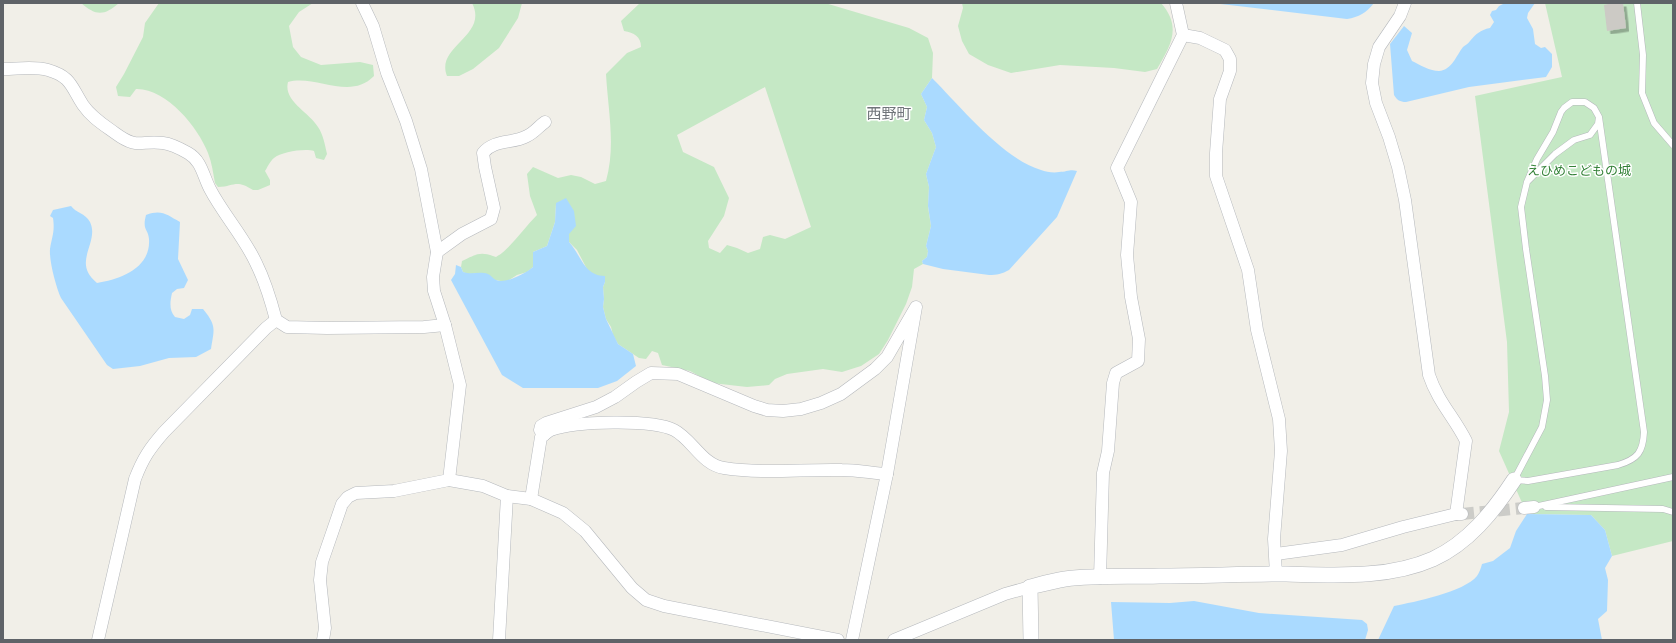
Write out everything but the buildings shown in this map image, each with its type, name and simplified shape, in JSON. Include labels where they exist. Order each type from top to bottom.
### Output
[{"type":"street","points":[[362,3],[373,26],[421,169],[437,252],[433,277],[434,291],[445,325],[460,385],[449,480]]},
{"type":"street","points":[[1100,578],[1103,473],[1108,451],[1113,383],[1116,372],[1138,361],[1139,339],[1131,296],[1127,255],[1131,202],[1117,168],[1183,35],[1176,3]]},
{"type":"street","points":[[1276,554],[1342,545],[1403,527],[1459,514],[1466,442],[1461,431],[1434,391],[1429,375],[1405,200],[1398,167],[1376,102],[1372,83],[1374,64],[1379,47],[1400,16],[1405,3]]},
{"type":"street","points":[[1183,35],[1200,38],[1225,50],[1230,59],[1230,71],[1220,99],[1216,176],[1248,270],[1257,330],[1279,419],[1281,451],[1274,539],[1276,574]]},
{"type":"street","points":[[3,69],[37,68],[58,74],[67,79],[75,89],[84,106],[99,122],[124,140],[139,144],[163,143],[173,145],[195,158],[200,165],[209,188],[256,262],[266,287],[276,320],[287,327],[424,327],[445,325]]},
{"type":"street","points":[[437,252],[462,234],[491,219],[494,208],[483,153],[486,149],[493,145],[528,136],[544,122]]},
{"type":"street","points":[[544,435],[540,430],[541,426],[546,423],[596,407],[615,398],[651,373],[678,374],[767,410],[783,411],[801,409],[820,403],[841,394],[875,369],[887,357],[916,308],[887,474],[852,640]]},
{"type":"street","points":[[98,640],[135,479],[146,455],[164,432],[266,328],[276,320]]},
{"type":"street","points":[[531,499],[541,437],[550,430],[610,422],[652,425],[665,427],[675,431],[710,462],[721,468],[750,471],[842,470],[887,474]]},
{"type":"street","points":[[323,640],[325,628],[320,580],[322,562],[342,504],[348,497],[356,493],[394,491],[449,480],[483,486],[507,496],[531,499],[563,513],[585,531],[632,588],[646,600],[664,606],[838,640]]},
{"type":"street","points":[[894,640],[1005,594],[1066,579],[1276,574],[1364,574],[1402,568],[1432,559],[1450,550],[1465,539],[1492,511],[1514,480]]},
{"type":"street","points":[[499,640],[507,496]]},
{"type":"street","points":[[1030,588],[1030,640]]},
{"type":"lane","points":[[1636,3],[1643,55],[1642,93],[1654,123],[1673,145]]},
{"type":"lane","points":[[1572,102],[1584,102],[1594,108],[1599,117],[1644,432],[1643,446],[1637,456],[1628,462],[1528,481],[1514,480],[1542,427],[1547,400],[1545,376],[1521,207],[1527,182],[1537,159],[1553,132],[1564,108],[1572,102]]},
{"type":"lane","points":[[1527,182],[1555,154],[1574,140],[1590,135],[1598,124],[1599,117]]},
{"type":"lane","points":[[1673,477],[1529,507],[1664,509],[1673,512]]},
{"type":"green space","points":[[81,3],[119,3],[109,10],[100,13],[91,10]]},
{"type":"green space","points":[[159,3],[313,3],[299,12],[289,26],[293,47],[301,57],[321,65],[360,62],[373,65],[374,76],[365,83],[343,87],[298,80],[288,82],[287,89],[289,95],[314,122],[321,133],[327,154],[324,160],[316,158],[314,151],[310,150],[287,152],[274,158],[265,171],[270,180],[270,185],[258,190],[253,190],[239,184],[218,187],[215,183],[208,153],[203,143],[197,132],[180,111],[158,95],[147,90],[136,89],[130,97],[118,96],[116,87],[143,37],[145,23]]},
{"type":"green space","points":[[472,3],[522,3],[518,18],[499,48],[473,69],[459,76],[447,76],[445,66],[448,57],[474,24],[475,14]]},
{"type":"green space","points":[[640,3],[825,3],[909,28],[928,38],[933,53],[932,78],[921,94],[927,107],[924,120],[932,133],[936,147],[926,174],[929,187],[928,207],[931,226],[926,246],[928,251],[927,257],[922,261],[923,264],[914,269],[912,287],[906,304],[888,340],[879,354],[861,366],[842,372],[823,369],[787,374],[775,379],[769,385],[747,387],[712,383],[690,371],[662,365],[658,353],[652,351],[646,359],[639,358],[618,344],[613,335],[611,327],[606,319],[603,307],[603,287],[605,282],[588,271],[577,250],[569,242],[569,234],[556,203],[555,222],[547,246],[533,252],[533,267],[527,272],[517,275],[506,282],[475,273],[470,275],[463,272],[461,267],[462,261],[479,254],[486,254],[496,257],[512,244],[537,215],[530,196],[527,174],[533,167],[558,178],[571,175],[581,177],[595,184],[606,181],[609,168],[611,141],[606,74],[627,53],[641,47],[640,40],[636,36],[624,31],[621,21]],"holes":[[[765,87],[811,227],[785,239],[770,235],[763,237],[760,249],[748,253],[727,245],[720,253],[709,248],[708,241],[724,216],[729,198],[714,167],[683,152],[677,135]]]},
{"type":"green space","points":[[962,3],[1161,3],[1171,20],[1173,28],[1172,36],[1170,44],[1157,69],[1145,72],[1114,68],[1060,65],[1011,73],[988,65],[969,54],[962,41],[958,26],[963,8]]},
{"type":"green space","name":"えひめこどもの城","points":[[1545,3],[1673,3],[1673,541],[1612,556],[1605,530],[1591,515],[1527,514],[1499,451],[1509,412],[1507,342],[1475,96],[1562,77]]},
{"type":"water","points":[[1212,3],[1374,3],[1362,14],[1347,19]]},
{"type":"water","points":[[1505,3],[1535,3],[1528,13],[1527,18],[1533,29],[1535,44],[1541,48],[1545,47],[1552,54],[1552,67],[1546,77],[1469,87],[1406,102],[1400,101],[1396,98],[1394,95],[1390,44],[1404,26],[1412,33],[1407,50],[1412,61],[1425,68],[1439,71],[1447,68],[1453,62],[1463,47],[1476,34],[1490,28],[1494,22],[1490,15],[1492,11],[1496,10],[1499,6]]},
{"type":"water","points":[[932,78],[969,117],[997,143],[1026,164],[1045,171],[1077,171],[1057,217],[1009,270],[1002,273],[989,275],[943,269],[923,264],[922,261],[927,257],[928,251],[926,246],[931,226],[928,206],[929,187],[926,174],[936,147],[932,133],[924,120],[927,107],[921,94]]},
{"type":"water","points":[[566,198],[574,211],[576,226],[569,234],[569,242],[592,273],[605,276],[603,287],[603,307],[606,319],[618,344],[633,354],[636,366],[617,381],[598,388],[523,388],[502,375],[451,280],[455,274],[456,265],[461,267],[463,272],[485,273],[500,281],[515,278],[529,270],[533,267],[533,252],[547,246],[555,222],[556,203]]},
{"type":"water","points":[[71,206],[86,217],[90,222],[92,237],[86,260],[86,268],[97,283],[116,279],[140,265],[145,258],[148,249],[149,239],[145,227],[146,215],[160,213],[168,215],[180,222],[178,259],[188,280],[184,288],[177,289],[172,293],[170,303],[171,309],[175,317],[184,319],[190,315],[192,309],[203,309],[211,320],[213,328],[211,349],[196,357],[169,358],[140,366],[113,369],[107,365],[61,298],[53,274],[50,249],[54,223],[53,218],[50,216],[53,210]]},
{"type":"water","points":[[1527,514],[1591,515],[1605,530],[1612,556],[1605,568],[1608,580],[1607,611],[1598,619],[1602,640],[1378,640],[1394,606],[1438,596],[1471,582],[1477,576],[1482,564],[1493,561],[1510,548],[1516,531]]},
{"type":"water","points":[[1194,601],[1259,613],[1362,620],[1367,624],[1368,630],[1365,640],[1114,640],[1111,602],[1170,603]]},
{"type":"tunnel","points":[[1462,514],[1524,508]]},
{"type":"district","name":"西野町","points":[[889,114]]}]
